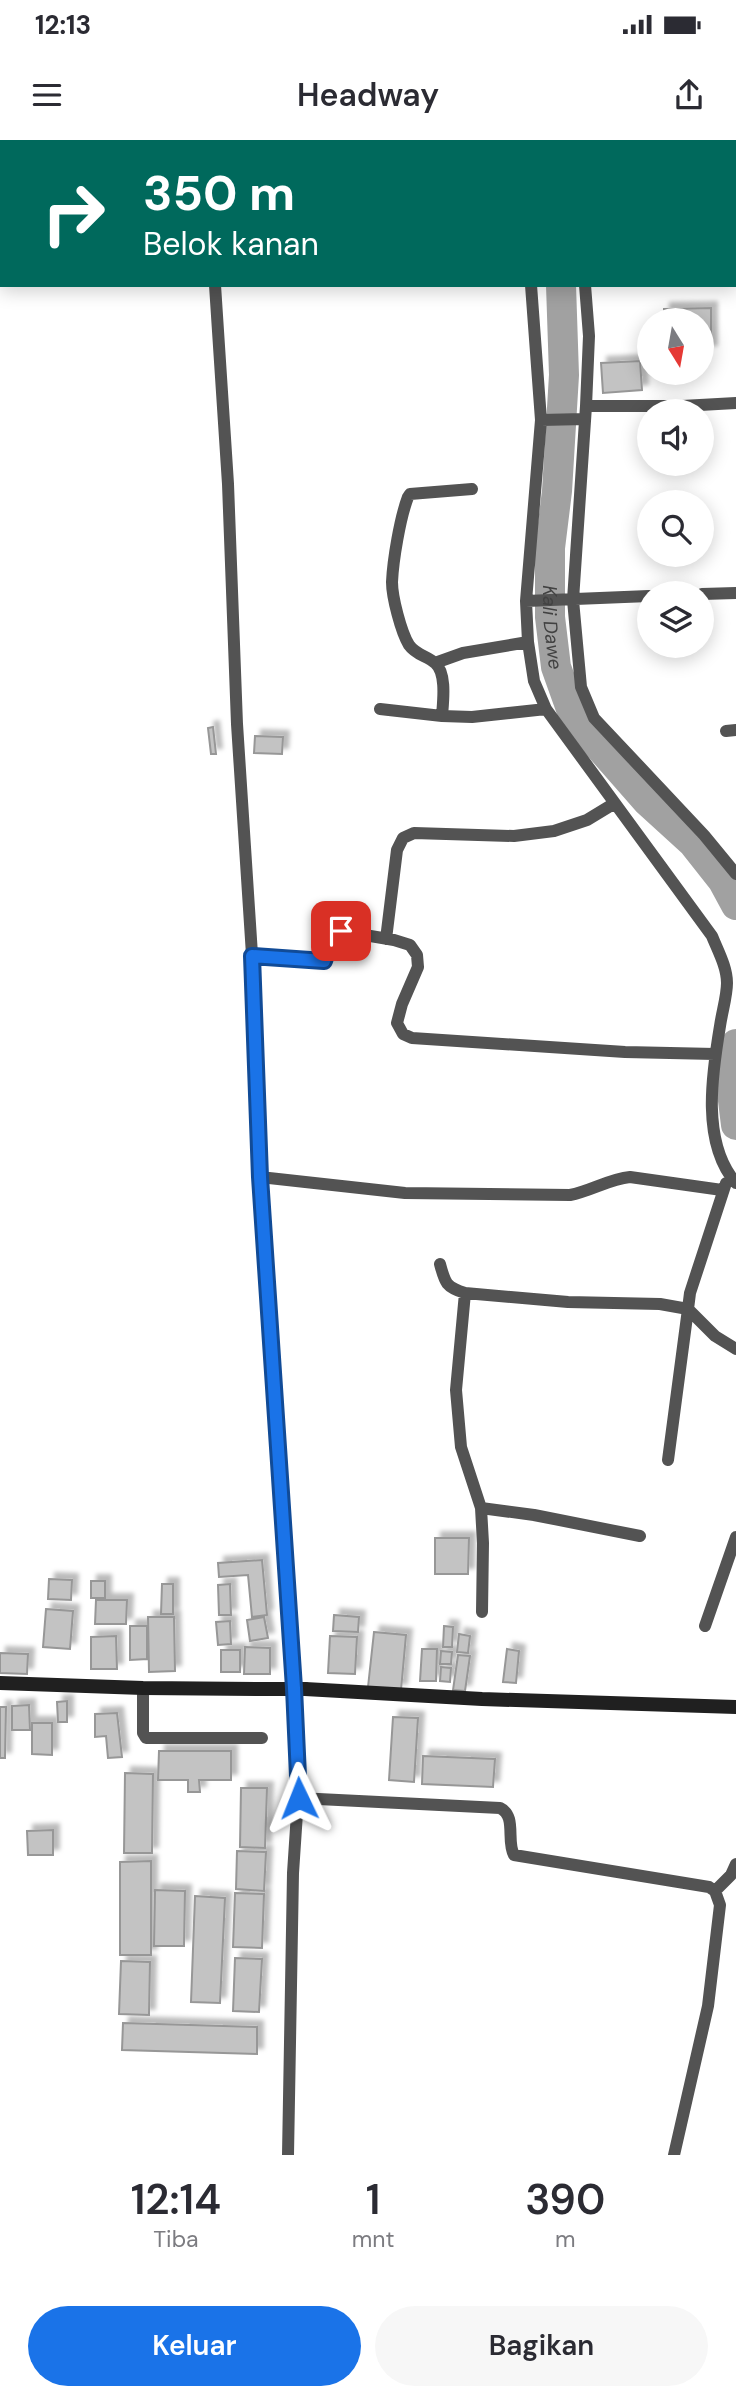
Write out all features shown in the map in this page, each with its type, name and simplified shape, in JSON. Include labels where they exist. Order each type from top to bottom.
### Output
[{"type":"main road","points":[[0,1683],[143,1688],[305,1689],[482,1699],[736,1707]]},
{"type":"street","points":[[215,287],[228,484],[237,724],[252,956],[260,1177],[299,1798],[293,1873],[288,2155]]},
{"type":"street","points":[[531,287],[541,420],[528,642],[534,681],[546,709],[712,936],[732,982],[715,1055],[711,1118],[721,1157],[733,1180],[722,1190],[690,1293],[668,1460]]},
{"type":"street","points":[[585,287],[589,336],[573,600],[581,687],[594,718],[704,835],[736,874]]},
{"type":"street","points":[[541,420],[585,412],[736,403]]},
{"type":"street","points":[[442,716],[442,679],[435,663],[417,654],[410,646],[392,583],[401,522],[406,501],[411,494],[472,489]]},
{"type":"street","points":[[714,594],[736,593]]},
{"type":"street","points":[[532,601],[637,597]]},
{"type":"street","points":[[435,663],[463,653],[528,642]]},
{"type":"street","points":[[380,709],[472,717],[546,709]]},
{"type":"street","points":[[386,939],[397,850],[400,841],[407,835],[429,832],[527,836],[572,827],[615,803]]},
{"type":"street","points":[[252,956],[324,961],[332,937],[341,931],[410,945],[417,955],[418,967],[397,1023],[403,1034],[412,1038],[715,1055]]},
{"type":"street","points":[[260,1177],[405,1193],[569,1195],[615,1178],[630,1177],[722,1190]]},
{"type":"street","points":[[440,1265],[444,1280],[450,1288],[465,1293],[558,1301],[660,1304],[688,1309],[715,1336],[736,1349]]},
{"type":"street","points":[[465,1293],[456,1390],[461,1447],[481,1508],[482,1612]]},
{"type":"street","points":[[481,1508],[534,1515],[640,1536]]},
{"type":"street","points":[[705,1626],[736,1536]]},
{"type":"street","points":[[143,1688],[143,1733],[146,1738],[262,1738]]},
{"type":"street","points":[[299,1798],[500,1808],[509,1816],[510,1847],[514,1855],[709,1887],[715,1891],[720,1905],[708,2006],[674,2155]]},
{"type":"street","points":[[715,1891],[731,1875],[736,1864]]},
{"type":"building","points":[[637,361],[637,385],[642,385],[642,390],[603,393],[601,363]]},
{"type":"building","points":[[213,727],[216,754],[211,754],[208,728]]},
{"type":"building","points":[[255,736],[283,737],[282,754],[254,753]]},
{"type":"building","points":[[435,1538],[469,1538],[468,1574],[435,1574]]},
{"type":"building","points":[[262,1560],[267,1615],[252,1617],[248,1575],[219,1577],[218,1563]]},
{"type":"building","points":[[49,1579],[72,1580],[71,1600],[48,1599]]},
{"type":"building","points":[[91,1581],[105,1581],[105,1598],[91,1598]]},
{"type":"building","points":[[162,1584],[173,1584],[173,1614],[161,1614]]},
{"type":"building","points":[[230,1584],[231,1615],[219,1615],[218,1585]]},
{"type":"building","points":[[96,1600],[127,1600],[126,1624],[95,1624]]},
{"type":"building","points":[[46,1609],[73,1611],[70,1649],[43,1647]]},
{"type":"building","points":[[334,1615],[359,1617],[358,1632],[333,1631]]},
{"type":"building","points":[[148,1617],[174,1617],[175,1671],[149,1672]]},
{"type":"building","points":[[264,1617],[268,1638],[250,1641],[247,1620]]},
{"type":"building","points":[[230,1621],[231,1644],[218,1645],[216,1622]]},
{"type":"building","points":[[130,1626],[147,1626],[147,1659],[130,1660]]},
{"type":"building","points":[[444,1626],[453,1627],[452,1647],[443,1647]]},
{"type":"building","points":[[374,1632],[406,1635],[401,1690],[368,1687]]},
{"type":"building","points":[[459,1634],[470,1636],[468,1653],[457,1652]]},
{"type":"building","points":[[116,1636],[117,1669],[91,1669],[91,1637]]},
{"type":"building","points":[[330,1636],[357,1637],[355,1674],[328,1673]]},
{"type":"building","points":[[245,1647],[270,1648],[270,1674],[244,1674]]},
{"type":"building","points":[[422,1649],[437,1649],[436,1681],[420,1681]]},
{"type":"building","points":[[507,1649],[519,1651],[516,1683],[503,1682]]},
{"type":"building","points":[[221,1650],[240,1650],[240,1672],[221,1672]]},
{"type":"building","points":[[441,1651],[452,1652],[451,1664],[440,1664]]},
{"type":"building","points":[[0,1653],[28,1654],[27,1674],[0,1673]]},
{"type":"building","points":[[458,1655],[470,1656],[465,1691],[453,1690]]},
{"type":"building","points":[[441,1667],[451,1668],[450,1682],[440,1681]]},
{"type":"building","points":[[67,1701],[67,1722],[58,1722],[57,1702]]},
{"type":"building","points":[[29,1705],[30,1730],[12,1730],[12,1706]]},
{"type":"building","points":[[0,1707],[6,1707],[5,1758],[0,1758]]},
{"type":"building","points":[[117,1713],[122,1757],[108,1758],[106,1736],[95,1737],[95,1714]]},
{"type":"building","points":[[393,1717],[418,1718],[414,1782],[389,1780]]},
{"type":"building","points":[[32,1723],[52,1723],[52,1755],[32,1754]]},
{"type":"building","points":[[159,1751],[231,1751],[231,1780],[199,1780],[200,1792],[188,1792],[188,1780],[158,1780]]},
{"type":"building","points":[[423,1756],[495,1759],[493,1787],[422,1784]]},
{"type":"building","points":[[125,1773],[153,1774],[152,1853],[124,1853]]},
{"type":"building","points":[[241,1788],[267,1788],[265,1848],[240,1847]]},
{"type":"building","points":[[53,1830],[53,1855],[28,1855],[27,1831]]},
{"type":"building","points":[[237,1851],[266,1852],[264,1891],[236,1889]]},
{"type":"building","points":[[151,1861],[151,1955],[120,1955],[120,1862]]},
{"type":"building","points":[[155,1890],[185,1891],[184,1946],[154,1946]]},
{"type":"building","points":[[235,1893],[264,1894],[262,1948],[233,1947]]},
{"type":"building","points":[[195,1896],[225,1898],[220,2003],[191,2002]]},
{"type":"building","points":[[235,1958],[262,1959],[259,2012],[233,2011]]},
{"type":"building","points":[[121,1961],[150,1962],[149,2015],[119,2014]]},
{"type":"building","points":[[123,2023],[257,2027],[257,2054],[122,2050]]},
{"type":"waterway","name":"Kali Dawe","points":[[561,287],[564,375],[557,491],[550,548],[550,617],[556,667],[571,709],[597,744],[648,802],[693,843],[723,881],[736,905]]},
{"type":"waterway","name":"Kali Dawe","points":[[736,1044],[729,1068],[736,1125]]},
{"type":"route","points":[[299,1798],[260,1177],[252,956],[324,961],[332,937],[341,931]]}]
